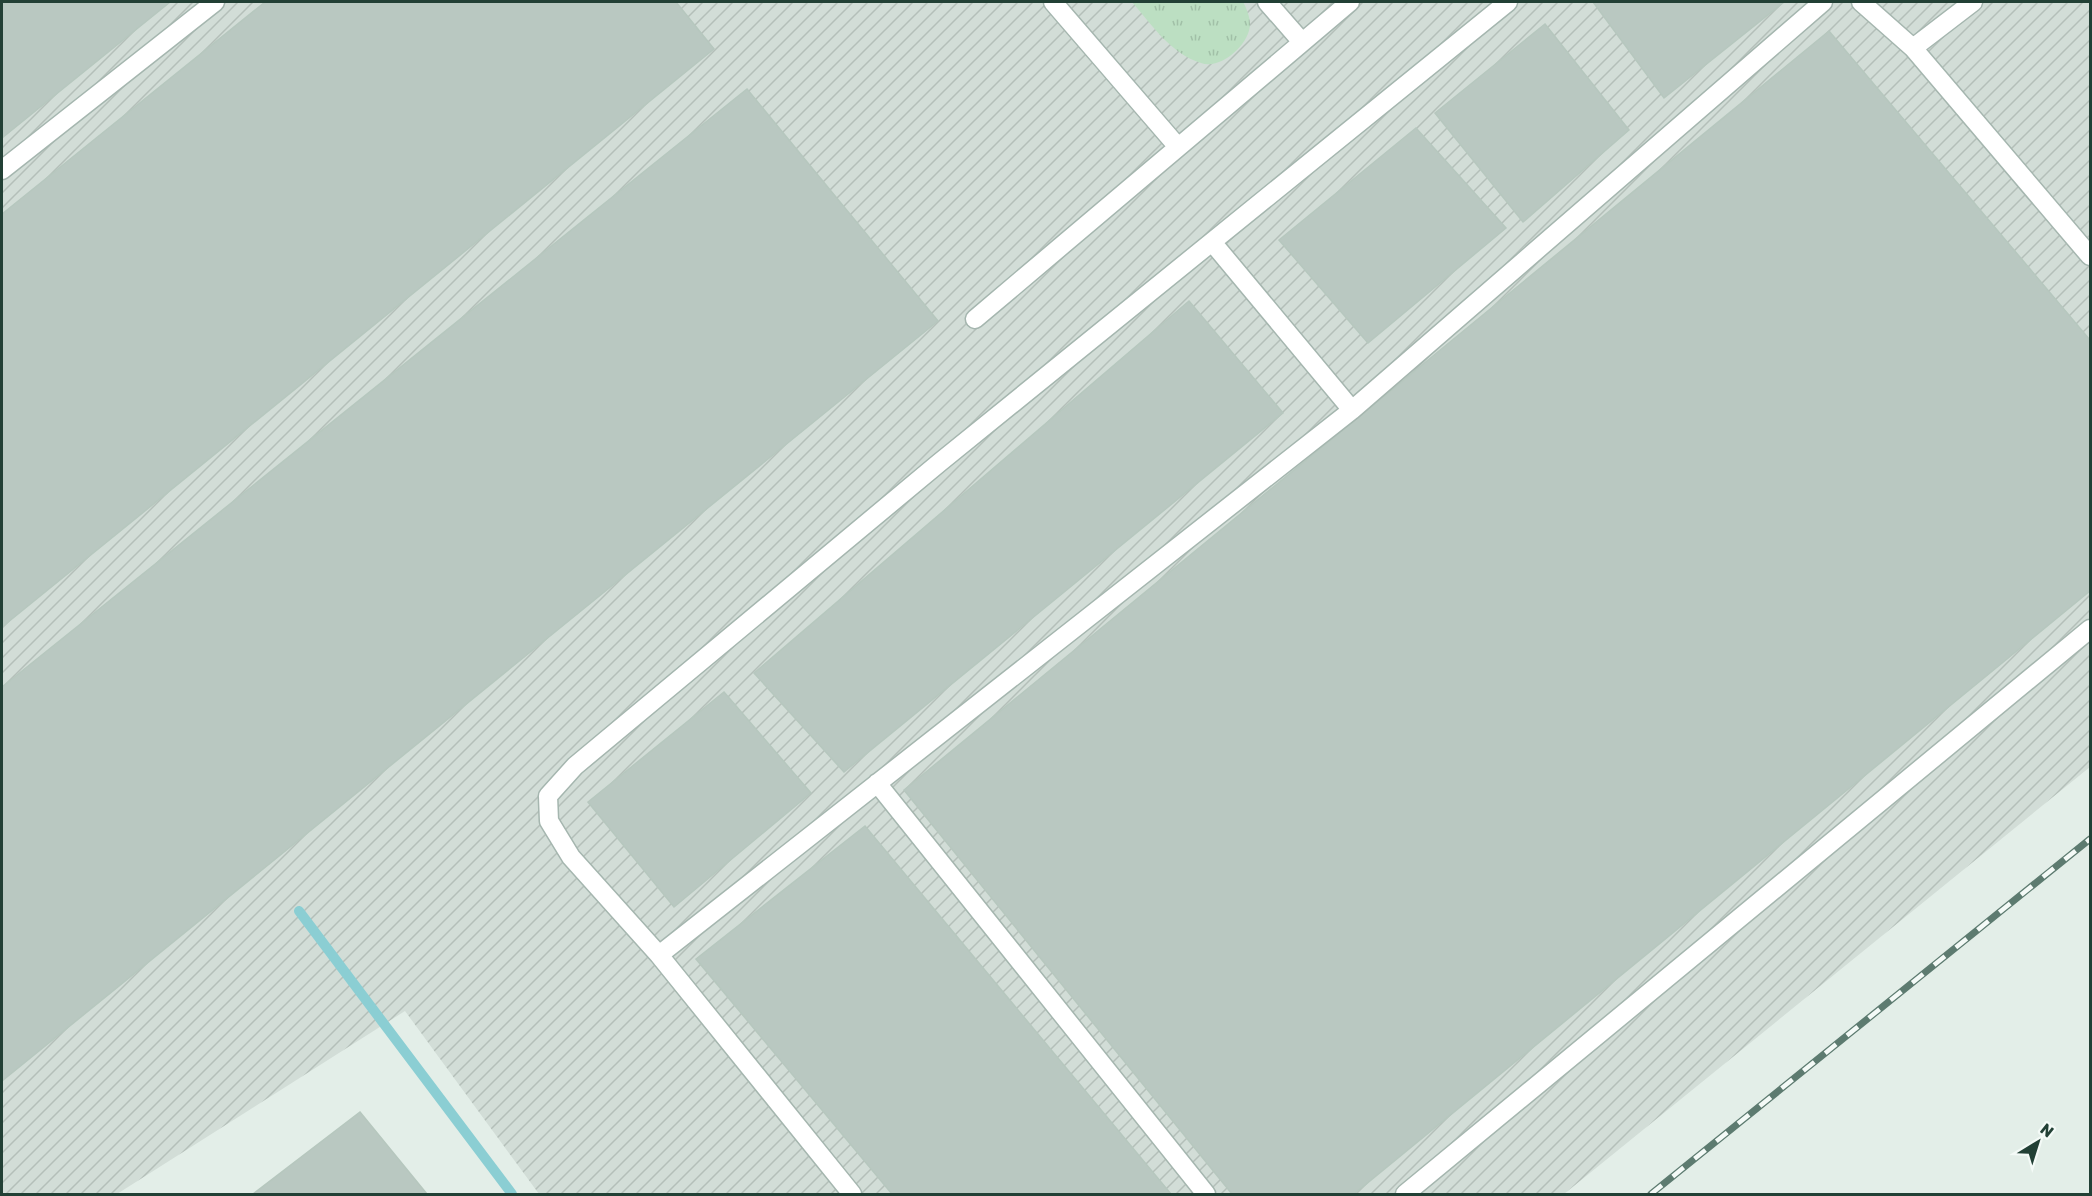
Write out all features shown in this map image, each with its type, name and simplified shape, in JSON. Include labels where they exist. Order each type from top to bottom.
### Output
[{"type":"lane","points":[[2,170],[215,2]]},
{"type":"lane","points":[[1053,2],[1178,147]]},
{"type":"lane","points":[[1267,2],[1302,42]]},
{"type":"lane","points":[[975,319],[1350,2]]},
{"type":"lane","points":[[852,1194],[659,955],[571,858],[549,821],[548,796],[575,766],[939,463],[1508,2]]},
{"type":"lane","points":[[659,955],[1352,410],[1823,2]]},
{"type":"lane","points":[[1861,2],[1913,48],[2091,256]]},
{"type":"lane","points":[[1913,48],[1973,2]]},
{"type":"lane","points":[[1212,242],[1352,410]]},
{"type":"lane","points":[[1405,1194],[2091,629]]},
{"type":"lane","points":[[877,783],[1206,1194]]},
{"type":"shaded area","points":[[2,2],[2090,2],[2090,767],[1564,1194],[539,1194],[405,1011],[117,1194],[2,1194]]},
{"type":"green space","points":[[1132,2],[1243,2],[1249,18],[1249,32],[1233,54],[1217,63],[1201,63],[1190,59],[1171,46]]},
{"type":"building","points":[[2,2],[170,2],[2,138]]},
{"type":"building","points":[[265,2],[676,2],[714,49],[2,627],[2,214]]},
{"type":"building","points":[[1593,2],[1784,2],[1664,98]]},
{"type":"building","points":[[1545,24],[1629,130],[1523,222],[1435,113]]},
{"type":"building","points":[[1829,31],[2090,340],[2090,591],[1354,1194],[1232,1194],[904,790]]},
{"type":"building","points":[[747,89],[938,321],[2,1081],[2,687]]},
{"type":"building","points":[[1416,128],[1506,228],[1368,343],[1279,240]]},
{"type":"building","points":[[1189,301],[1283,413],[844,772],[754,673]]},
{"type":"building","points":[[724,692],[811,793],[674,907],[588,802]]},
{"type":"building","points":[[865,826],[1171,1194],[892,1194],[696,959]]},
{"type":"building","points":[[360,1112],[427,1194],[253,1194]]},
{"type":"waterway","points":[[299,911],[512,1194]]},
{"type":"railway","points":[[1651,1194],[2090,839]]}]
